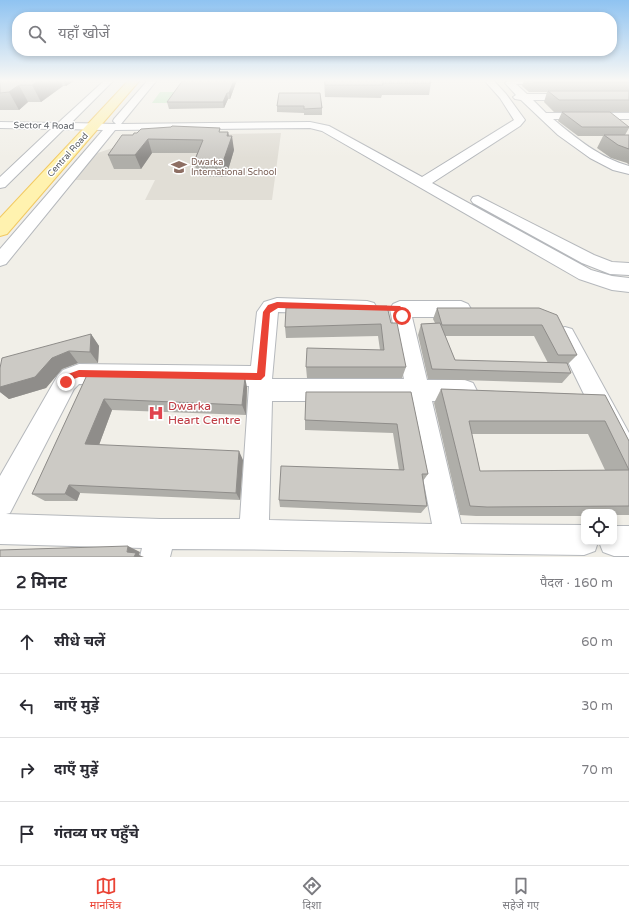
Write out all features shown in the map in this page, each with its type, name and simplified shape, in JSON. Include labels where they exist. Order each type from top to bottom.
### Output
[{"type":"main road","name":"Central Road","points":[[0,210],[98,124],[109,106]]},
{"type":"main road","name":"Central Road","points":[[0,230],[114,106]]},
{"type":"street","points":[[0,184],[82,106]]},
{"type":"street","points":[[0,260],[98,124],[121,106]]},
{"type":"street","points":[[510,106],[520,120]]},
{"type":"street","points":[[533,106],[545,118],[575,142],[609,164],[629,170]]},
{"type":"street","points":[[428,179],[516,124],[520,120],[629,116]]},
{"type":"street","name":"Sector 4 Road","points":[[0,120],[63,124]]},
{"type":"street","name":"Sector 4 Road","points":[[0,125],[310,125],[325,128],[428,179]]},
{"type":"street","points":[[575,142],[598,142]]},
{"type":"street","points":[[428,179],[588,259],[610,268],[629,269]]},
{"type":"street","points":[[428,179],[585,275],[612,284],[629,285]]},
{"type":"street","points":[[254,534],[261,383],[267,312],[271,307],[277,305],[400,309],[479,309]]},
{"type":"street","points":[[400,309],[450,539]]},
{"type":"street","points":[[557,320],[595,396],[629,459]]},
{"type":"street","points":[[0,503],[66,382],[71,377],[79,374],[487,392]]},
{"type":"street","points":[[572,395],[595,396]]},
{"type":"street","points":[[0,529],[157,546],[254,534],[450,539],[581,540]]},
{"type":"street","points":[[617,541],[629,541]]},
{"type":"shaded area","name":"Dwarka International School","points":[[281,133],[272,200],[145,200],[155,180],[71,180],[92,155],[150,135]]},
{"type":"building","points":[[277,106],[322,106],[322,108],[304,109],[304,106]]},
{"type":"building","points":[[562,112],[610,112],[629,127],[582,127]]},
{"type":"building","points":[[172,126],[220,128],[219,132],[228,132],[227,136],[232,136],[223,162],[194,162],[203,140],[148,139],[135,155],[108,155],[122,135],[133,135],[141,129]]},
{"type":"building","points":[[604,135],[629,135],[629,149],[618,145]]},
{"type":"building","points":[[387,306],[391,323],[397,323],[406,367],[306,367],[307,348],[384,350],[381,324],[285,327],[286,308]]},
{"type":"building","points":[[437,308],[539,308],[557,315],[577,355],[558,355],[542,325],[442,325]]},
{"type":"building","points":[[440,323],[455,360],[567,363],[571,373],[432,369],[421,324]]},
{"type":"building","points":[[91,334],[90,352],[69,351],[52,358],[35,377],[0,387],[0,368],[2,358]]},
{"type":"building","points":[[87,375],[245,377],[242,405],[104,399],[85,444],[239,451],[236,493],[69,485],[65,494],[32,494]]},
{"type":"building","points":[[441,389],[605,395],[629,441],[629,470],[629,506],[470,506]],"holes":[[[469,421],[605,421],[629,470],[480,471]]]},
{"type":"building","points":[[306,392],[411,392],[428,474],[422,474],[427,506],[279,500],[281,466],[404,470],[397,424],[305,420]]},
{"type":"building","points":[[128,546],[127,552],[136,553],[134,557],[0,557],[0,550]]},
{"type":"place","name":"Dwarka International School","points":[[179,167]]},
{"type":"place","name":"Dwarka Heart Centre","points":[[156,413]]},
{"type":"route","points":[[66,382],[71,377],[79,374],[261,376],[267,312],[271,307],[277,305],[400,309],[402,316]]}]
